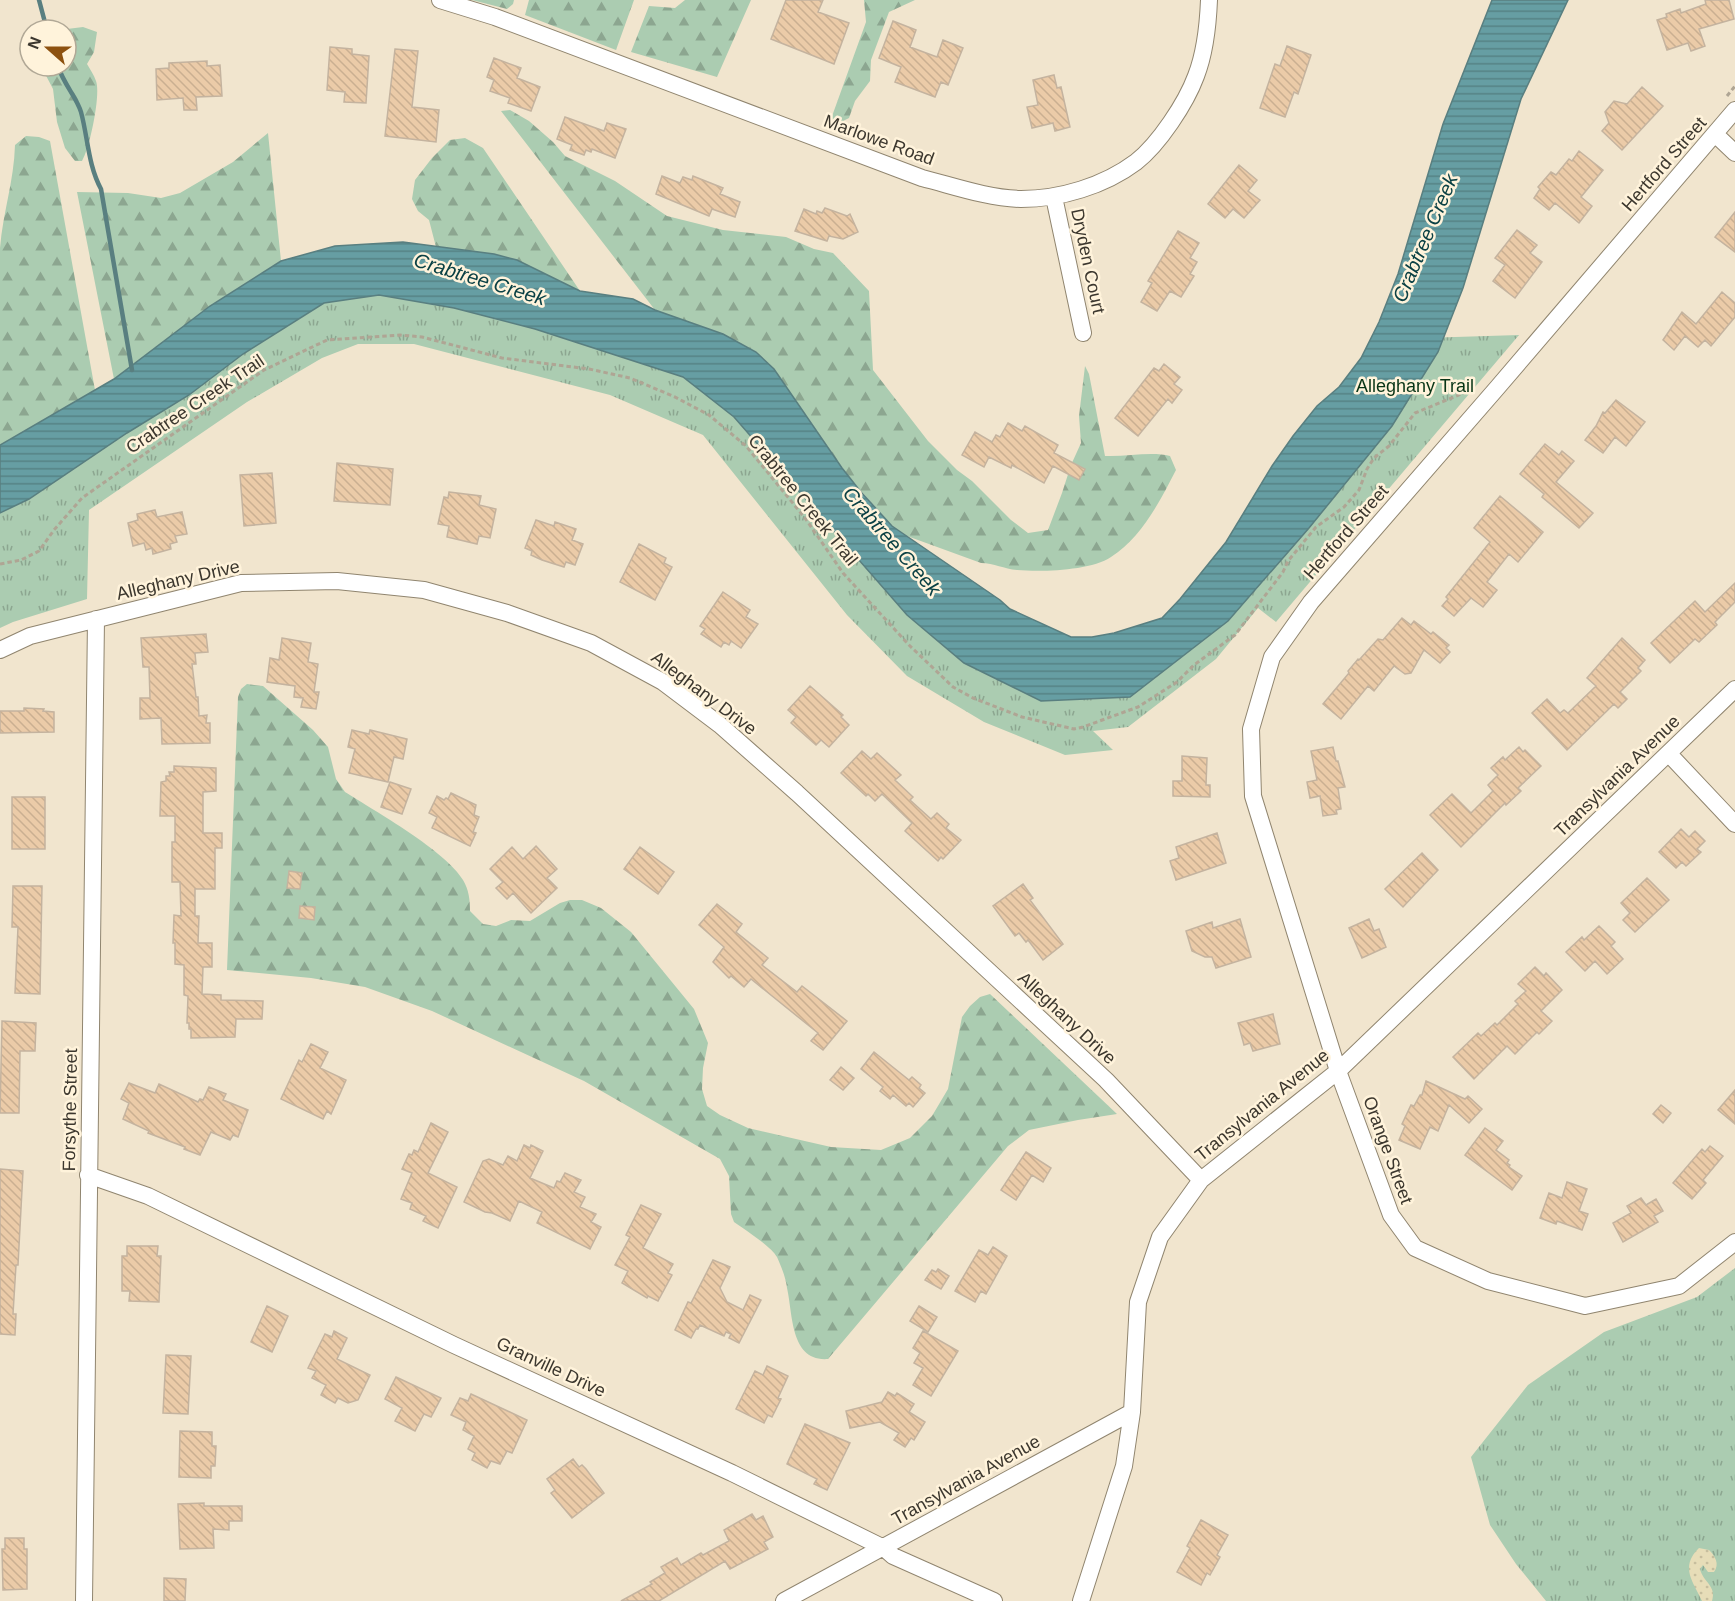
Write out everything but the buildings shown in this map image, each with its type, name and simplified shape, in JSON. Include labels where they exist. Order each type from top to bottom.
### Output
[{"type":"street","name":"Marlowe Road","points":[[440,0],[495,17],[922,178],[984,194],[1020,199],[1054,197],[1102,182],[1138,161],[1164,132],[1184,102],[1196,76],[1205,41],[1209,0]]},
{"type":"street","name":"Hertford Street","points":[[1338,1071],[1253,796],[1251,729],[1272,657],[1311,602],[1735,110]]},
{"type":"street","points":[[1715,134],[1735,153]]},
{"type":"street","name":"Dryden Court","points":[[1054,197],[1083,333]]},
{"type":"street","name":"Alleghany Drive","points":[[0,650],[30,636],[241,583],[337,581],[424,590],[507,613],[591,643],[663,682],[720,725],[797,793],[1106,1080],[1201,1180]]},
{"type":"street","name":"Forsythe Street","points":[[84,1601],[96,620]]},
{"type":"street","name":"Transylvania Avenue","points":[[784,1601],[1132,1412],[1138,1302],[1160,1237],[1201,1180],[1338,1071],[1735,689]]},
{"type":"street","points":[[1669,754],[1735,824]]},
{"type":"street","name":"Orange Street","points":[[1338,1071],[1391,1215],[1416,1248],[1488,1281],[1585,1306],[1679,1286],[1735,1242]]},
{"type":"street","name":"Granville Drive","points":[[88,1175],[148,1196],[444,1340],[732,1473],[884,1548],[894,1556],[994,1601]]},
{"type":"street","points":[[1081,1601],[1124,1466],[1132,1412]]},
{"type":"path","name":"Crabtree Creek Trail","points":[[0,564],[21,560],[39,551],[82,498],[264,370],[327,340],[400,335],[422,337],[502,358],[589,369],[630,378],[675,397],[709,415],[746,446],[805,518],[843,573],[909,645],[953,687],[973,698],[1022,717],[1074,729],[1138,707],[1177,682],[1235,635],[1283,572],[1288,561],[1316,527],[1344,507],[1359,490],[1367,468],[1374,458],[1389,446],[1415,413],[1484,384]]},
{"type":"green space","points":[[472,0],[514,0],[507,9]]},
{"type":"green space","points":[[529,0],[634,0],[616,50],[525,15]]},
{"type":"green space","points":[[685,0],[751,0],[717,77],[631,52],[649,6],[675,8]]},
{"type":"green space","points":[[864,0],[915,0],[889,12],[871,60],[870,81],[855,101],[849,118],[837,124],[831,119],[866,22]]},
{"type":"green space","points":[[78,28],[97,32],[94,52],[87,64],[96,81],[97,97],[94,121],[82,161],[75,161],[65,148],[57,122],[53,89],[47,78],[78,78]]},
{"type":"green space","points":[[510,110],[529,121],[565,156],[615,181],[667,216],[723,230],[786,237],[814,249],[833,253],[869,291],[873,370],[928,441],[1011,520],[1028,533],[1048,530],[1081,443],[1079,416],[1085,366],[1089,374],[1105,456],[1155,454],[1170,456],[1176,470],[1157,506],[1132,539],[1111,557],[1102,562],[1065,570],[1017,570],[981,563],[907,536],[892,526],[723,334],[655,310],[501,111]]},
{"type":"green space","points":[[268,133],[281,261],[210,306],[114,379],[77,192],[128,193],[161,198],[180,193],[233,162]]},
{"type":"green space","points":[[26,136],[50,141],[95,390],[0,445],[0,248],[15,145]]},
{"type":"green space","points":[[465,138],[483,148],[580,291],[517,260],[494,254],[436,247],[429,220],[418,211],[412,199],[415,180],[450,140]]},
{"type":"green space","name":"Alleghany Trail","points":[[313,282],[637,331],[903,562],[1089,666],[1183,623],[1391,339],[1519,335],[1276,622],[1258,608],[1216,659],[1128,727],[1093,731],[1113,750],[1065,755],[984,722],[907,676],[847,615],[703,435],[610,395],[414,344],[358,344],[322,358],[247,402],[89,510],[87,599],[0,628],[0,482]]},
{"type":"green space","points":[[247,684],[263,686],[313,730],[328,747],[336,779],[345,792],[426,844],[454,869],[467,888],[470,911],[483,924],[496,926],[511,920],[530,921],[560,903],[582,900],[601,908],[631,932],[694,1009],[708,1043],[702,1089],[707,1106],[720,1115],[748,1128],[831,1147],[881,1150],[910,1138],[932,1116],[948,1089],[962,1017],[980,997],[990,994],[1117,1114],[1029,1130],[1008,1146],[828,1359],[816,1358],[806,1353],[800,1345],[793,1323],[786,1280],[777,1257],[764,1243],[734,1222],[731,1214],[729,1176],[720,1159],[584,1081],[432,1011],[365,987],[311,978],[227,970],[238,697],[241,689]]},
{"type":"green space","points":[[1735,1268],[1735,1601],[1546,1601],[1516,1564],[1490,1525],[1471,1457],[1528,1385],[1604,1332],[1697,1297]]},
{"type":"sand","points":[[1699,1548],[1709,1550],[1716,1560],[1717,1566],[1714,1572],[1708,1572],[1703,1565],[1700,1569],[1713,1592],[1712,1601],[1702,1601],[1690,1575],[1690,1562]]},
{"type":"water","name":"Crabtree Creek","points":[[1492,0],[1568,0],[1521,99],[1463,288],[1438,352],[1392,426],[1309,528],[1228,621],[1130,697],[1041,701],[964,663],[907,615],[734,417],[683,377],[535,329],[454,308],[379,295],[324,303],[243,354],[189,395],[127,433],[29,499],[0,513],[0,445],[114,379],[210,306],[281,261],[335,246],[403,242],[494,254],[517,260],[580,291],[633,299],[655,310],[723,334],[756,352],[774,369],[842,468],[892,526],[1010,609],[1071,637],[1092,637],[1114,633],[1162,618],[1226,542],[1293,436],[1317,406],[1339,387],[1361,358],[1379,322],[1398,274],[1443,124]]},
{"type":"waterway","points":[[39,0],[44,18]]},
{"type":"waterway","points":[[63,78],[81,112],[91,161],[101,189],[132,370]]}]
